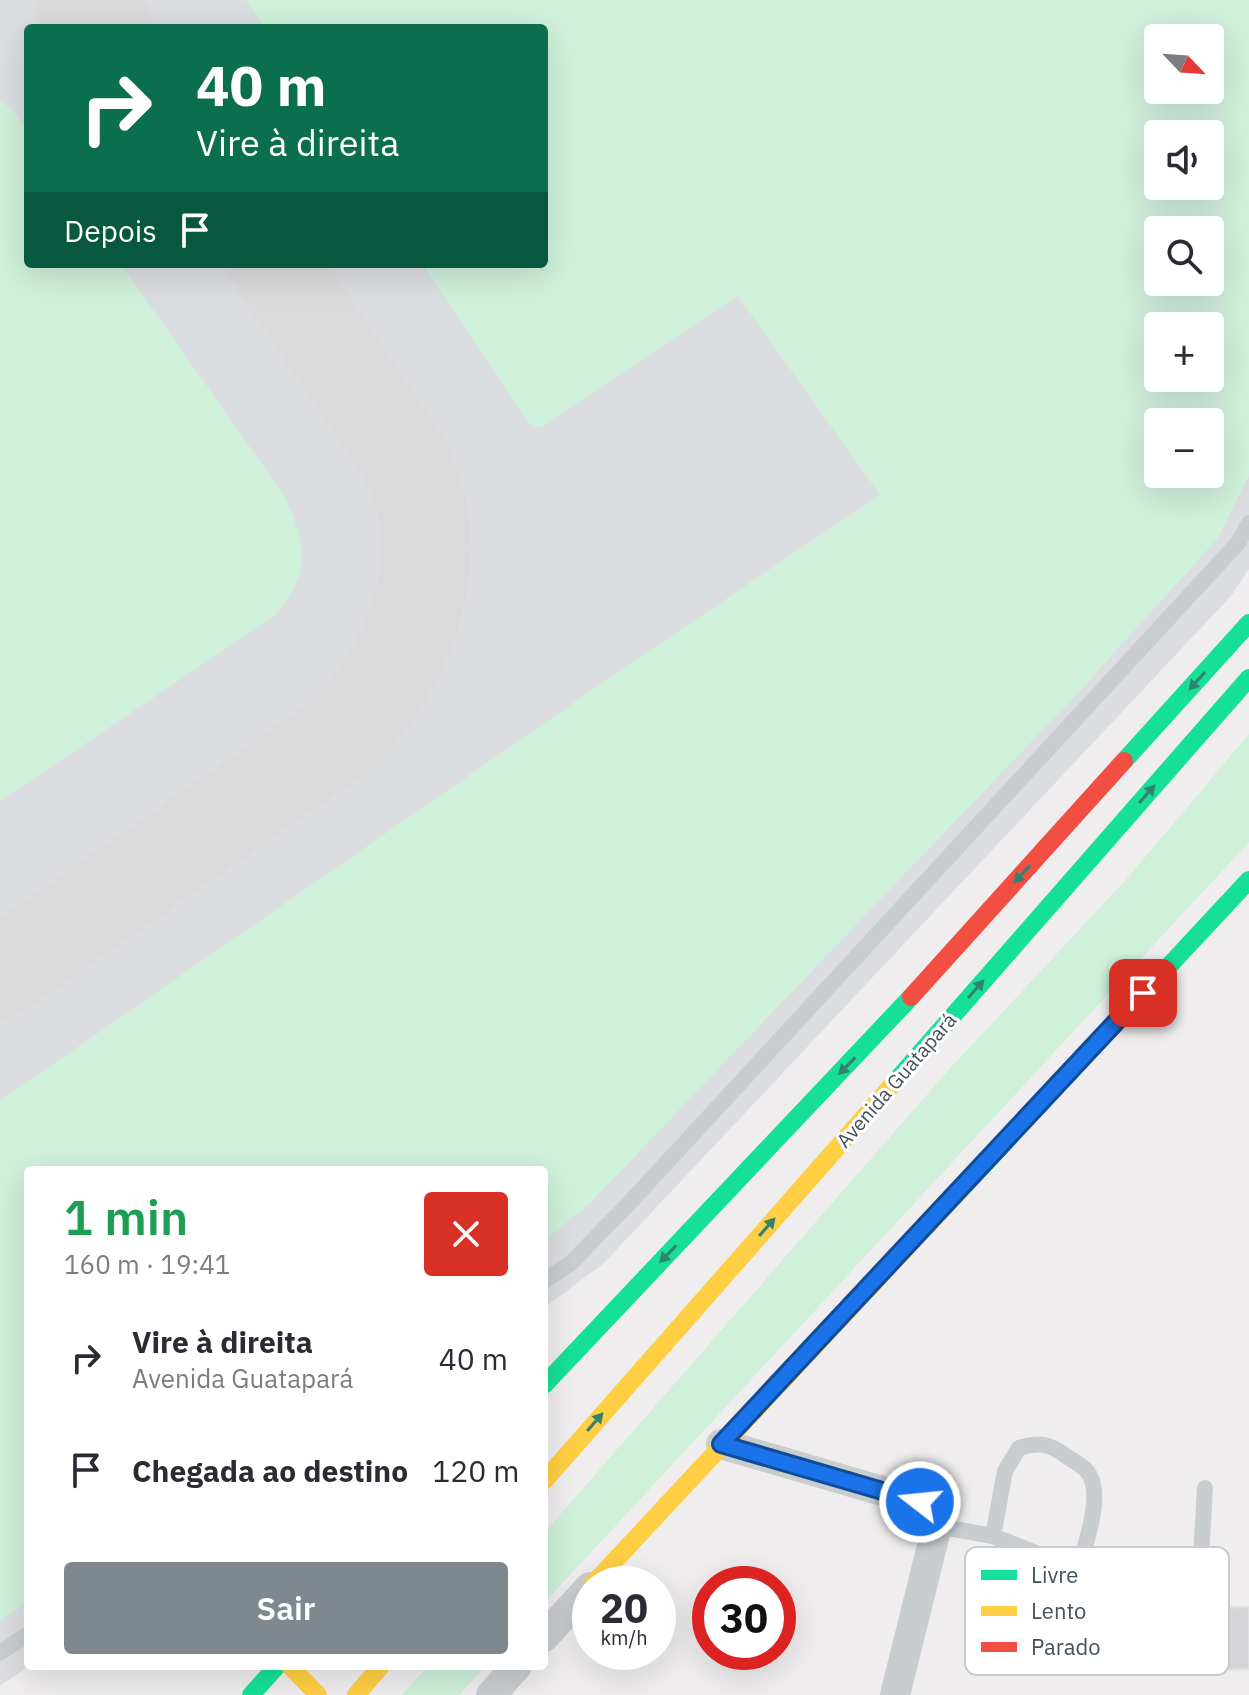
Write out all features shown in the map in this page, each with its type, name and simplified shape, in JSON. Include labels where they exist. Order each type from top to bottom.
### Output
[{"type":"main road","points":[[548,1381],[891,1019],[1249,623]]},
{"type":"main road","name":"Avenida Guatapará","points":[[548,1476],[1249,678]]},
{"type":"main road","points":[[609,1566],[1249,880]]},
{"type":"main road","points":[[251,1695],[273,1670]]},
{"type":"main road","points":[[294,1670],[318,1695]]},
{"type":"main road","points":[[356,1695],[378,1670]]},
{"type":"street","points":[[721,1444],[920,1502],[937,1526],[895,1695]]},
{"type":"street","points":[[548,1633],[572,1607]]},
{"type":"street","points":[[491,1695],[513,1670]]},
{"type":"lane","points":[[548,1278],[571,1263],[633,1199],[1238,543],[1249,523]]},
{"type":"lane","points":[[993,1536],[1005,1471],[1019,1448],[1038,1442],[1061,1452],[1087,1471],[1095,1489],[1085,1547]]},
{"type":"lane","points":[[1201,1547],[1205,1488]]},
{"type":"lane","points":[[937,1526],[993,1536],[1020,1547]]},
{"type":"lane","points":[[0,1653],[24,1637]]},
{"type":"shaded area","points":[[0,0],[1249,0],[1249,569],[1231,596],[604,1263],[548,1305],[548,1166],[24,1166],[24,1669],[0,1686]]},
{"type":"green space","points":[[246,0],[1249,0],[1249,476],[1218,538],[1076,695],[590,1203],[548,1238],[548,1166],[24,1166],[24,1604],[0,1621],[0,1101],[631,663],[880,495],[738,296],[542,427],[534,428],[425,268],[548,268],[548,24],[262,24]]},
{"type":"green space","points":[[0,101],[12,109],[24,126],[24,268],[124,268],[285,497],[298,531],[302,560],[294,587],[273,617],[0,801]]},
{"type":"green space","points":[[1249,734],[1249,842],[578,1566],[572,1566],[572,1573],[548,1599],[548,1528],[945,1074],[1131,874]]},
{"type":"green space","points":[[424,1670],[482,1670],[459,1695],[402,1695]]},
{"type":"building","points":[[1249,1607],[1249,1669],[1229,1670],[1229,1608]]},
{"type":"taxiway","points":[[78,0],[104,24]]},
{"type":"taxiway","points":[[0,973],[339,737],[382,686],[412,625],[421,592],[425,558],[425,525],[416,488],[404,458],[277,268]]},
{"type":"traffic: fast","points":[[1124,761],[1249,623]]},
{"type":"traffic: fast","points":[[894,1083],[1249,678]]},
{"type":"traffic: fast","points":[[963,1187],[1249,880]]},
{"type":"traffic: fast","points":[[548,1381],[911,997]]},
{"type":"traffic: fast","points":[[251,1695],[273,1670]]},
{"type":"traffic: slow","points":[[548,1476],[894,1083]]},
{"type":"traffic: slow","points":[[610,1566],[963,1187]]},
{"type":"traffic: slow","points":[[294,1670],[318,1695]]},
{"type":"traffic: slow","points":[[356,1695],[378,1670]]},
{"type":"traffic: jam","points":[[911,997],[1124,761]]},
{"type":"route","points":[[920,1502],[721,1444],[1143,993]]}]
